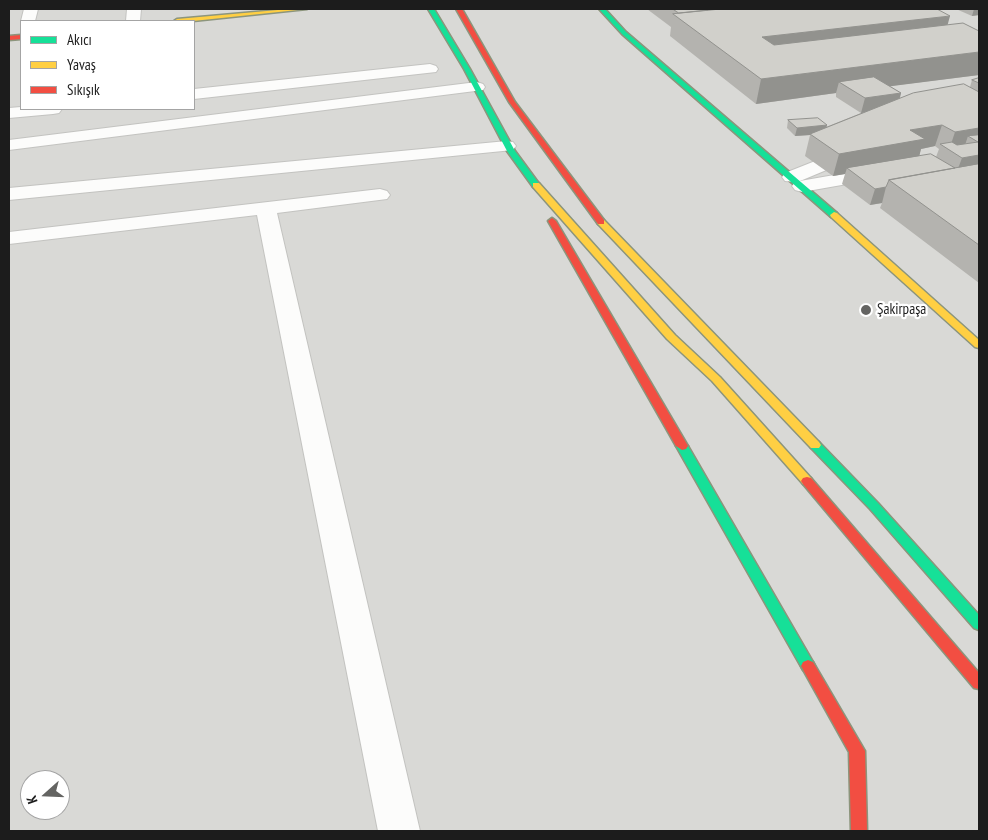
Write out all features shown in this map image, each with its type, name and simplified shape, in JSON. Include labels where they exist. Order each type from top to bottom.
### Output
[{"type":"main road","points":[[184,20],[236,12],[304,9]]},
{"type":"main road","points":[[432,9],[477,88],[507,146],[524,172],[857,751],[859,831]]},
{"type":"main road","points":[[459,9],[512,102],[606,229],[874,506],[979,624]]},
{"type":"main road","points":[[602,9],[624,33],[797,182],[979,345]]},
{"type":"main road","points":[[524,172],[670,337],[722,386],[841,520],[979,683]]},
{"type":"street","points":[[195,94],[430,69]]},
{"type":"street","points":[[9,145],[477,88]]},
{"type":"street","points":[[9,113],[42,110]]},
{"type":"street","points":[[797,182],[872,144]]},
{"type":"street","points":[[9,194],[507,146]]},
{"type":"street","points":[[797,182],[901,169]]},
{"type":"street","points":[[9,238],[380,195]]},
{"type":"street","points":[[266,208],[399,831]]},
{"type":"shaded area","points":[[9,9],[979,9],[979,831],[9,831]]},
{"type":"building","points":[[673,9],[706,9],[708,10],[679,13]]},
{"type":"building","points":[[721,9],[937,9],[950,16],[762,37],[774,45],[963,23],[979,31],[979,52],[761,79],[673,14]]},
{"type":"building","points":[[874,77],[901,93],[865,98],[839,82]]},
{"type":"building","points":[[979,78],[979,83],[972,80]]},
{"type":"building","points":[[964,84],[979,92],[979,128],[955,132],[942,125],[910,130],[925,139],[839,154],[810,134],[913,93]]},
{"type":"building","points":[[818,118],[827,125],[797,128],[788,120]]},
{"type":"building","points":[[979,135],[979,155],[962,158],[940,144],[952,142],[957,145],[978,142],[968,136]]},
{"type":"building","points":[[931,154],[955,168],[889,180],[886,187],[875,189],[847,168]]},
{"type":"building","points":[[979,164],[979,245],[889,180]]},
{"type":"traffic: fast","points":[[431,9],[467,69],[518,163],[536,185]]},
{"type":"traffic: fast","points":[[602,9],[624,33],[834,215]]},
{"type":"traffic: fast","points":[[815,445],[874,506],[979,624]]},
{"type":"traffic: fast","points":[[682,446],[808,666]]},
{"type":"traffic: slow","points":[[188,20],[304,9]]},
{"type":"traffic: slow","points":[[536,185],[671,337],[716,379],[807,481]]},
{"type":"traffic: slow","points":[[834,215],[979,345]]},
{"type":"traffic: slow","points":[[601,222],[815,445]]},
{"type":"traffic: jam","points":[[459,9],[512,102],[601,222]]},
{"type":"traffic: jam","points":[[9,38],[20,37]]},
{"type":"traffic: jam","points":[[552,221],[682,446]]},
{"type":"traffic: jam","points":[[807,481],[979,683]]},
{"type":"traffic: jam","points":[[808,666],[857,751],[859,831]]},
{"type":"place","name":"Şakirpaşa","points":[[866,310]]}]
